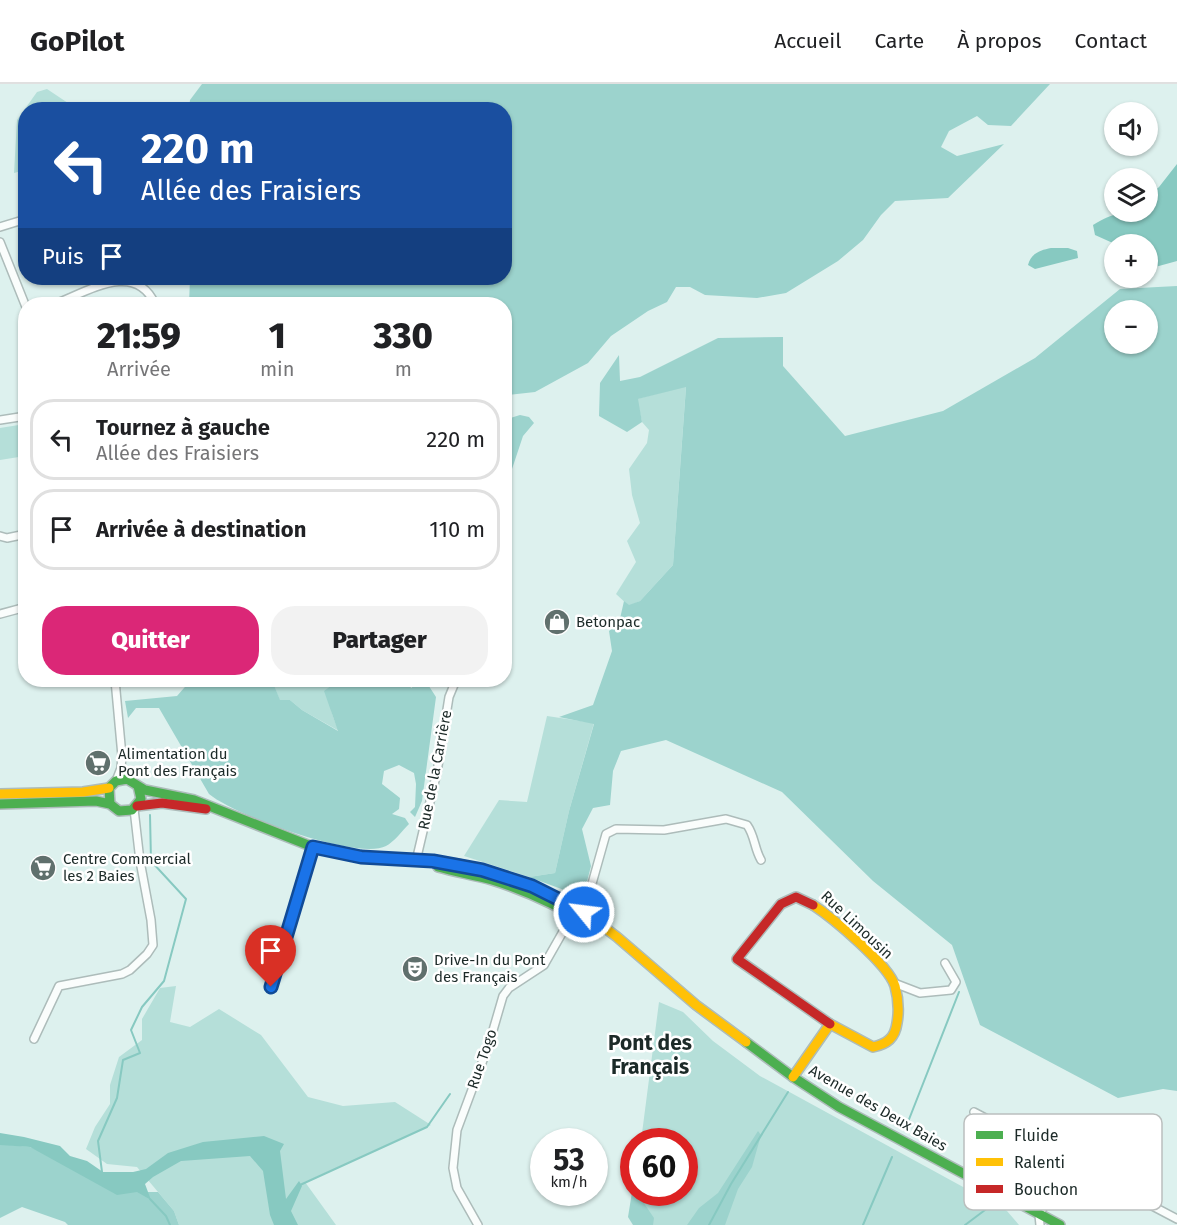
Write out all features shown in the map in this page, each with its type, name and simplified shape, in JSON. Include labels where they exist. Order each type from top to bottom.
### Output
[{"type":"main road","points":[[0,794],[82,792],[112,785],[121,780],[135,783],[141,795],[136,808],[128,812],[119,811],[110,804],[96,801],[0,804]]},
{"type":"main road","name":"Avenue des Deux Baies","points":[[135,783],[145,790],[194,800],[313,847],[361,857],[458,864],[532,886],[578,911],[664,977],[696,1005],[793,1077],[839,1107],[964,1174]]},
{"type":"main road","points":[[110,804],[108,799],[112,785]]},
{"type":"main road","name":"Avenue des Deux Baies","points":[[136,808],[146,803],[227,812]]},
{"type":"main road","name":"Rue Limousin","points":[[797,897],[810,901],[871,956],[894,983],[899,1024],[888,1042],[873,1047],[830,1024],[736,959],[784,901],[797,897]]},
{"type":"main road","points":[[793,1077],[830,1024]]},
{"type":"main road","name":"Avenue des Deux Baies","points":[[1030,1210],[1060,1225]]},
{"type":"street","points":[[0,227],[18,221]]},
{"type":"street","points":[[0,242],[22,297]]},
{"type":"street","points":[[73,297],[106,285]]},
{"type":"street","points":[[0,420],[18,417]]},
{"type":"street","points":[[0,536],[7,538],[18,536]]},
{"type":"street","points":[[0,614],[18,608]]},
{"type":"street","points":[[112,785],[121,768],[122,756],[116,687]]},
{"type":"street","name":"Rue de la Carrière","points":[[416,861],[437,772],[449,697],[453,687]]},
{"type":"street","points":[[122,756],[127,774],[135,783]]},
{"type":"street","points":[[34,1039],[59,986],[122,974],[130,970],[153,945],[151,920],[140,861],[136,808]]},
{"type":"street","points":[[119,811],[137,832]]},
{"type":"street","name":"Rue Togo","points":[[478,1225],[458,1188],[453,1168],[457,1130],[489,1044],[503,996],[509,988],[544,965],[578,911],[606,834],[616,829],[664,830],[726,819],[747,825],[753,834],[755,849],[761,860]]},
{"type":"street","points":[[271,987],[313,847]]},
{"type":"street","points":[[894,983],[920,993],[951,990],[956,982],[945,963]]},
{"type":"street","points":[[974,1112],[978,1114]]},
{"type":"street","points":[[1040,1225],[1039,1215],[1042,1210]]},
{"type":"street","points":[[1158,1210],[1177,1220]]},
{"type":"shaded area","points":[[202,84],[1050,84],[1011,126],[988,125],[977,116],[949,131],[941,147],[957,156],[1004,144],[948,198],[895,201],[881,215],[863,240],[838,261],[786,293],[757,298],[705,295],[690,287],[676,287],[667,302],[648,311],[611,336],[588,363],[535,392],[512,394],[512,297],[189,297],[190,285],[512,285],[512,102],[190,102]]},
{"type":"shaded area","points":[[47,89],[66,102],[30,102],[37,92]]},
{"type":"shaded area","points":[[17,120],[18,172],[14,173]]},
{"type":"shaded area","points":[[1177,164],[1177,261],[1158,266],[1158,234],[1104,234],[1104,239],[1095,235],[1093,225],[1104,219],[1104,222],[1158,222],[1159,187]]},
{"type":"shaded area","points":[[1051,248],[1068,248],[1077,251],[1078,258],[1035,269],[1028,265],[1034,255]]},
{"type":"shaded area","points":[[1177,286],[1177,1091],[1163,1089],[1118,1098],[980,1025],[952,945],[873,881],[782,792],[666,740],[621,751],[613,771],[610,805],[593,808],[582,829],[591,866],[583,897],[529,877],[555,873],[569,811],[594,724],[559,717],[593,705],[612,651],[609,631],[619,623],[624,601],[629,605],[640,601],[673,565],[686,387],[638,399],[642,422],[627,432],[599,416],[600,383],[619,355],[620,381],[640,377],[718,338],[783,337],[783,366],[845,436],[943,411],[1035,358],[1104,302],[1104,354],[1158,354],[1158,300],[1106,300],[1120,289]]},
{"type":"shaded area","points":[[686,386],[673,565],[640,601],[629,606],[616,594],[636,562],[627,541],[640,523],[632,495],[629,469],[647,443],[649,430],[642,422],[637,399]]},
{"type":"shaded area","points":[[520,415],[529,417],[534,423],[523,436],[512,469],[512,417]]},
{"type":"shaded area","points":[[18,425],[18,457],[0,460],[0,428]]},
{"type":"shaded area","points":[[185,687],[275,687],[280,700],[290,700],[302,710],[338,731],[324,691],[329,687],[430,687],[436,697],[422,801],[415,817],[410,812],[415,807],[414,773],[399,765],[384,771],[382,784],[400,798],[399,809],[392,814],[405,818],[409,824],[386,846],[371,849],[324,842],[268,824],[223,803],[209,794],[159,708],[136,708],[128,718],[125,701],[177,696]]},
{"type":"shaded area","points":[[275,687],[334,687],[330,705],[339,731],[302,710],[290,700],[280,701]]},
{"type":"shaded area","points":[[547,716],[594,723],[569,811],[555,873],[529,877],[464,856],[499,800],[527,802]]},
{"type":"shaded area","points":[[176,986],[170,1022],[190,1027],[219,1009],[261,1035],[308,1097],[343,1106],[395,1102],[431,1125],[305,1182],[336,1225],[179,1225],[174,1211],[137,1167],[107,1164],[86,1149],[95,1127],[110,1104],[110,1085],[119,1057],[142,1040],[142,1019],[160,988]]},
{"type":"shaded area","points":[[659,1002],[683,1012],[713,1041],[760,1076],[964,1187],[964,1210],[1005,1210],[1019,1225],[642,1225],[641,1206],[698,1206],[698,1128],[643,1128]]},
{"type":"shaded area","points":[[758,1131],[761,1135],[752,1167],[738,1189],[725,1225],[687,1225],[699,1208],[718,1193]]},
{"type":"shaded area","points":[[0,1133],[60,1146],[70,1156],[87,1161],[103,1172],[133,1172],[146,1169],[168,1153],[203,1142],[264,1136],[284,1144],[280,1151],[286,1199],[299,1181],[302,1186],[291,1211],[298,1225],[274,1225],[270,1215],[263,1171],[250,1156],[181,1161],[145,1184],[151,1200],[137,1192],[117,1195],[30,1147],[0,1145]]},
{"type":"shaded area","points":[[0,1144],[30,1147],[137,1192],[158,1192],[174,1211],[179,1225],[68,1225],[22,1207],[0,1218]]},
{"type":"shaded area","points":[[630,1206],[646,1206],[654,1218],[653,1225],[633,1225],[628,1217]]},
{"type":"waterway","points":[[102,1172],[98,1141],[117,1098],[123,1060],[140,1053],[131,1030],[142,1007],[164,981],[186,899],[151,861],[150,815]]},
{"type":"waterway","points":[[906,1127],[959,992]]},
{"type":"waterway","points":[[709,1225],[731,1184],[788,1092]]},
{"type":"waterway","points":[[300,1185],[427,1127],[450,1094]]},
{"type":"waterway","points":[[863,1225],[892,1157]]},
{"type":"waterway","points":[[150,1199],[166,1216],[170,1225]]},
{"type":"waterway","points":[[965,1225],[985,1210]]},
{"type":"traffic: fast","points":[[138,786],[141,799],[132,810],[119,811],[110,804],[109,788],[116,781],[127,779],[145,790],[194,800],[313,847],[377,858]]},
{"type":"traffic: fast","points":[[0,804],[96,801],[110,804]]},
{"type":"traffic: fast","points":[[438,867],[492,880],[531,894],[593,927]]},
{"type":"traffic: fast","points":[[746,1042],[839,1107],[964,1174]]},
{"type":"traffic: fast","points":[[1032,1210],[1060,1225]]},
{"type":"traffic: slow","points":[[0,794],[83,792],[109,788]]},
{"type":"traffic: slow","points":[[377,858],[458,864],[532,886],[584,912],[617,937],[696,1005],[746,1042]]},
{"type":"traffic: slow","points":[[793,1077],[830,1024],[873,1047],[886,1042],[892,1036],[898,1019],[895,986],[882,966],[859,942],[813,905]]},
{"type":"traffic: jam","points":[[137,806],[162,803],[206,809]]},
{"type":"traffic: jam","points":[[813,905],[796,897],[781,904],[737,959],[830,1024]]},
{"type":"place","name":"Betonpac","points":[[557,622]]},
{"type":"place","name":"Alimentation du Pont des Français","points":[[98,763]]},
{"type":"place","name":"Centre Commercial les 2 Baies","points":[[43,868]]},
{"type":"place","name":"Drive-In du Pont des Français","points":[[415,969]]},
{"type":"district","name":"Pont des Français","points":[[650,1055]]},
{"type":"route","points":[[271,987],[313,847],[361,857],[458,864],[532,886],[584,912]]}]
